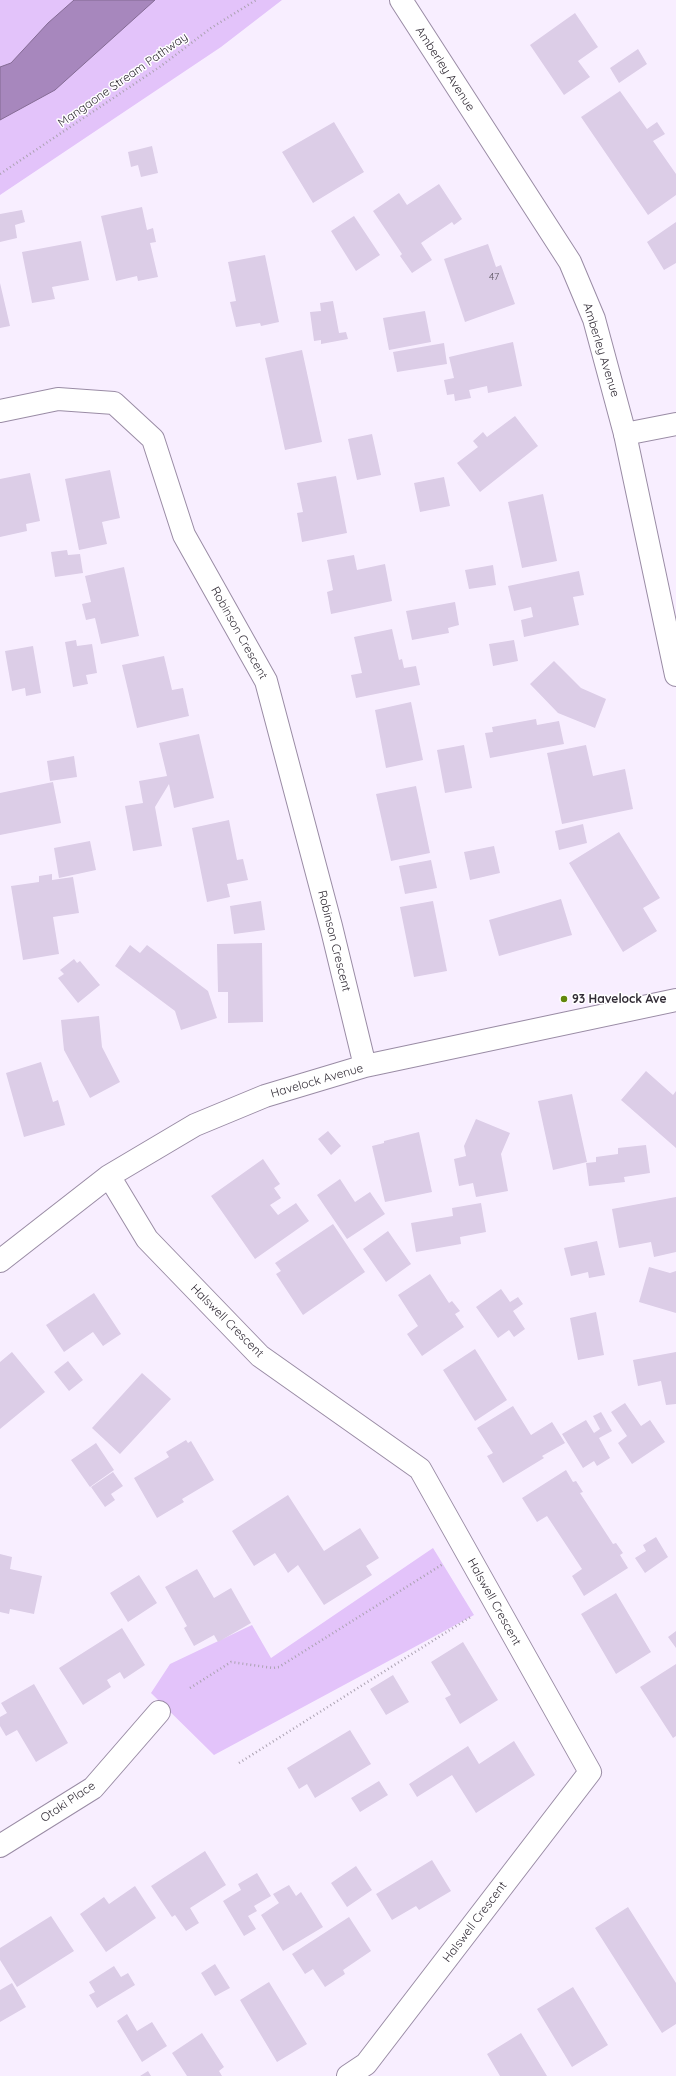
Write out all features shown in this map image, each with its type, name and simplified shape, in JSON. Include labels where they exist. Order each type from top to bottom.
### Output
[{"type":"street","name":"Amberley Avenue","points":[[401,0],[570,262],[594,319],[625,434],[676,675]]},
{"type":"street","name":"Robinson Crescent","points":[[0,411],[58,399],[114,403],[153,439],[184,535],[266,681],[331,926],[365,1066]]},
{"type":"street","points":[[625,434],[676,424]]},
{"type":"street","name":"Havelock Avenue","points":[[0,1261],[109,1176],[195,1125],[265,1096],[365,1066],[676,1000]]},
{"type":"street","name":"Halswell Crescent","points":[[109,1176],[147,1239],[260,1356],[420,1469],[590,1772],[366,2064],[348,2076]]},
{"type":"street","name":"Otaki Place","points":[[0,1846],[93,1788],[159,1712]]},
{"type":"path","name":"Mangaone Stream Pathway","points":[[0,174],[154,70],[212,28],[256,0]]},
{"type":"path","points":[[190,1688],[231,1662],[273,1668],[279,1667],[441,1565]]},
{"type":"path","points":[[240,1763],[478,1612]]},
{"type":"shaded area","points":[[0,0],[282,0],[221,47],[0,195]]},
{"type":"shaded area","points":[[74,0],[155,0],[55,90],[0,120],[0,67],[11,63],[48,23]]},
{"type":"shaded area","points":[[433,1548],[474,1615],[214,1755],[151,1693],[170,1664],[252,1625],[271,1658]]},
{"type":"building","points":[[575,13],[598,47],[578,61],[590,77],[564,95],[530,45]]},
{"type":"building","points":[[638,49],[647,64],[619,83],[610,68]]},
{"type":"building","points":[[620,91],[647,129],[657,122],[665,134],[653,141],[676,174],[676,195],[648,215],[581,117]]},
{"type":"building","points":[[334,122],[364,172],[313,203],[282,152]]},
{"type":"building","points":[[152,146],[158,173],[141,177],[138,165],[131,167],[128,152]]},
{"type":"building","points":[[439,184],[462,219],[454,225],[452,222],[421,243],[432,260],[412,273],[400,256],[402,254],[373,211],[399,193],[407,205]]},
{"type":"building","points":[[142,207],[147,230],[153,228],[156,242],[150,243],[158,277],[138,281],[137,276],[116,281],[101,216]]},
{"type":"building","points":[[22,210],[25,222],[15,225],[17,238],[0,242],[0,214]]},
{"type":"building","points":[[354,216],[380,255],[356,271],[331,231]]},
{"type":"building","points":[[676,222],[676,263],[664,270],[647,242]]},
{"type":"building","points":[[81,241],[89,280],[52,287],[55,299],[32,303],[22,252]]},
{"type":"building","points":[[488,244],[496,267],[501,265],[515,304],[465,322],[444,259]]},
{"type":"building","points":[[265,255],[279,322],[261,326],[260,323],[236,327],[230,302],[236,301],[228,262]]},
{"type":"building","points":[[0,283],[10,326],[0,328]]},
{"type":"building","points":[[333,301],[339,333],[346,332],[348,339],[321,344],[321,340],[314,341],[310,312],[321,311],[320,303]]},
{"type":"building","points":[[425,311],[431,342],[389,350],[383,318]]},
{"type":"building","points":[[513,342],[522,386],[488,393],[487,386],[469,390],[471,398],[455,401],[454,394],[447,395],[444,380],[454,378],[449,357]]},
{"type":"building","points":[[444,343],[447,364],[397,372],[393,352]]},
{"type":"building","points":[[302,350],[322,442],[285,450],[265,358]]},
{"type":"building","points":[[515,416],[538,446],[480,492],[457,463],[478,447],[473,441],[483,432],[487,437]]},
{"type":"building","points":[[372,434],[381,475],[357,480],[348,439]]},
{"type":"building","points":[[110,470],[120,518],[102,522],[107,544],[79,550],[65,479]]},
{"type":"building","points":[[30,473],[40,521],[26,524],[27,531],[0,537],[0,479]]},
{"type":"building","points":[[336,476],[347,533],[302,542],[297,513],[303,512],[297,483]]},
{"type":"building","points":[[444,477],[450,506],[420,512],[414,483]]},
{"type":"building","points":[[543,494],[557,561],[522,568],[508,502]]},
{"type":"building","points":[[67,550],[68,555],[80,554],[83,573],[55,577],[51,552]]},
{"type":"building","points":[[354,555],[357,570],[385,564],[392,601],[331,614],[327,592],[333,590],[327,560]]},
{"type":"building","points":[[493,565],[496,585],[469,589],[465,570]]},
{"type":"building","points":[[124,567],[139,636],[101,644],[95,618],[86,620],[82,604],[91,602],[85,576]]},
{"type":"building","points":[[579,571],[584,595],[573,597],[579,625],[524,637],[521,620],[533,617],[531,607],[514,611],[508,586]]},
{"type":"building","points":[[455,602],[459,625],[448,628],[449,633],[412,640],[406,611]]},
{"type":"building","points":[[392,629],[399,660],[402,659],[404,668],[416,666],[420,685],[356,698],[351,675],[362,673],[354,637]]},
{"type":"building","points":[[76,640],[77,646],[92,644],[97,673],[86,675],[88,684],[73,687],[65,642]]},
{"type":"building","points":[[514,640],[518,661],[493,666],[489,644]]},
{"type":"building","points":[[33,646],[41,693],[26,696],[25,688],[12,691],[5,651]]},
{"type":"building","points":[[164,656],[172,690],[183,688],[189,716],[137,728],[122,665]]},
{"type":"building","points":[[554,661],[581,688],[606,699],[595,728],[558,713],[530,684]]},
{"type":"building","points":[[411,702],[423,760],[386,768],[375,710]]},
{"type":"building","points":[[536,719],[537,725],[559,721],[564,744],[490,758],[485,733],[493,732],[492,727]]},
{"type":"building","points":[[199,734],[214,798],[174,808],[169,784],[155,807],[162,846],[133,851],[125,806],[143,803],[139,781],[167,776],[159,743]]},
{"type":"building","points":[[464,745],[472,788],[445,793],[437,750]]},
{"type":"building","points":[[586,745],[593,776],[625,769],[633,809],[562,824],[547,753]]},
{"type":"building","points":[[74,756],[77,777],[50,781],[47,761]]},
{"type":"building","points":[[53,782],[61,823],[0,835],[0,793]]},
{"type":"building","points":[[416,786],[430,853],[391,861],[376,794]]},
{"type":"building","points":[[229,820],[237,860],[243,859],[248,880],[227,884],[230,897],[207,902],[192,828]]},
{"type":"building","points":[[583,824],[587,843],[559,850],[555,831]]},
{"type":"building","points":[[619,832],[660,898],[643,908],[657,931],[623,952],[569,863]]},
{"type":"building","points":[[90,841],[96,870],[59,878],[54,848]]},
{"type":"building","points":[[494,846],[500,873],[470,880],[464,852]]},
{"type":"building","points":[[431,860],[437,888],[405,894],[399,866]]},
{"type":"building","points":[[52,874],[52,880],[73,877],[79,913],[53,917],[59,954],[23,960],[11,886],[39,882],[39,876]]},
{"type":"building","points":[[561,899],[572,935],[499,956],[489,920]]},
{"type":"building","points":[[261,901],[265,930],[234,934],[230,906]]},
{"type":"building","points":[[433,901],[447,971],[414,977],[400,907]]},
{"type":"building","points":[[262,943],[263,1022],[228,1023],[228,992],[218,992],[217,944]]},
{"type":"building","points":[[130,945],[140,953],[147,945],[208,991],[217,1018],[181,1030],[175,1011],[115,966]]},
{"type":"building","points":[[74,959],[77,963],[80,961],[100,985],[78,1003],[58,978],[64,974],[60,970]]},
{"type":"building","points":[[99,1016],[102,1047],[120,1082],[90,1098],[64,1050],[61,1020]]},
{"type":"building","points":[[41,1062],[53,1102],[58,1100],[65,1125],[24,1137],[6,1073]]},
{"type":"building","points":[[646,1071],[673,1095],[676,1091],[676,1148],[621,1100]]},
{"type":"building","points":[[572,1094],[587,1162],[553,1170],[538,1101]]},
{"type":"building","points":[[476,1119],[510,1133],[501,1154],[508,1191],[476,1197],[473,1183],[459,1186],[454,1159],[466,1156],[464,1146]]},
{"type":"building","points":[[328,1131],[341,1146],[331,1155],[318,1139]]},
{"type":"building","points":[[419,1132],[432,1192],[385,1202],[372,1146],[384,1143],[384,1141]]},
{"type":"building","points":[[646,1145],[650,1173],[624,1177],[625,1182],[589,1186],[586,1163],[596,1162],[596,1157],[618,1154],[618,1148]]},
{"type":"building","points":[[263,1159],[280,1184],[274,1188],[281,1198],[270,1205],[278,1215],[296,1203],[309,1221],[255,1259],[211,1196]]},
{"type":"building","points":[[340,1179],[355,1202],[370,1192],[385,1214],[347,1239],[317,1195]]},
{"type":"building","points":[[676,1197],[676,1252],[654,1257],[651,1242],[619,1248],[612,1209]]},
{"type":"building","points":[[481,1203],[486,1232],[460,1237],[461,1244],[416,1252],[411,1223],[453,1216],[452,1208]]},
{"type":"building","points":[[333,1224],[365,1272],[303,1315],[276,1274],[281,1271],[275,1263]]},
{"type":"building","points":[[388,1231],[411,1264],[386,1282],[363,1249]]},
{"type":"building","points":[[597,1241],[605,1275],[589,1278],[588,1272],[571,1276],[564,1248]]},
{"type":"building","points":[[649,1267],[670,1273],[676,1271],[676,1313],[639,1302]]},
{"type":"building","points":[[430,1274],[449,1303],[452,1301],[460,1311],[455,1314],[464,1327],[422,1356],[407,1334],[418,1326],[398,1295]]},
{"type":"building","points":[[501,1289],[510,1302],[518,1297],[523,1304],[513,1311],[525,1329],[514,1337],[509,1330],[498,1338],[476,1307]]},
{"type":"building","points":[[94,1293],[121,1334],[103,1346],[93,1332],[64,1352],[46,1325]]},
{"type":"building","points":[[596,1312],[604,1355],[578,1360],[570,1318]]},
{"type":"building","points":[[475,1349],[507,1400],[475,1421],[443,1370]]},
{"type":"building","points":[[12,1352],[45,1392],[0,1429],[0,1362]]},
{"type":"building","points":[[676,1352],[676,1404],[666,1405],[661,1381],[638,1386],[633,1360]]},
{"type":"building","points":[[68,1361],[83,1380],[69,1391],[54,1372]]},
{"type":"building","points":[[142,1373],[171,1399],[120,1454],[92,1428]]},
{"type":"building","points":[[625,1403],[641,1426],[650,1420],[665,1442],[632,1464],[618,1443],[627,1436],[611,1412]]},
{"type":"building","points":[[513,1406],[531,1435],[552,1422],[565,1443],[542,1456],[544,1458],[503,1483],[487,1456],[493,1453],[477,1428]]},
{"type":"building","points":[[601,1412],[612,1431],[599,1438],[610,1458],[597,1466],[594,1461],[583,1468],[562,1434],[586,1420],[594,1433],[600,1429],[593,1416]]},
{"type":"building","points":[[186,1440],[188,1443],[191,1441],[214,1480],[182,1499],[184,1502],[157,1518],[134,1478],[169,1457],[166,1452]]},
{"type":"building","points":[[96,1443],[114,1470],[90,1487],[71,1460]]},
{"type":"building","points":[[566,1470],[573,1482],[576,1481],[583,1492],[580,1493],[613,1544],[616,1543],[623,1553],[620,1555],[628,1568],[584,1596],[572,1576],[582,1569],[547,1516],[537,1522],[522,1498]]},
{"type":"building","points":[[113,1472],[123,1486],[111,1494],[115,1500],[105,1507],[91,1487]]},
{"type":"building","points":[[288,1495],[324,1551],[360,1528],[379,1558],[366,1566],[372,1575],[324,1605],[298,1565],[288,1573],[275,1553],[254,1566],[232,1531]]},
{"type":"building","points":[[656,1537],[668,1557],[645,1573],[635,1558],[646,1551],[643,1545]]},
{"type":"building","points":[[0,1554],[12,1557],[10,1569],[42,1576],[34,1614],[10,1609],[9,1614],[0,1612]]},
{"type":"building","points":[[197,1569],[214,1598],[231,1588],[251,1623],[218,1642],[214,1635],[194,1646],[184,1628],[187,1626],[165,1587]]},
{"type":"building","points":[[139,1575],[157,1603],[128,1622],[110,1593]]},
{"type":"building","points":[[616,1593],[651,1652],[616,1674],[581,1614]]},
{"type":"building","points":[[122,1628],[145,1665],[124,1679],[120,1672],[107,1680],[111,1687],[83,1705],[59,1668]]},
{"type":"building","points":[[676,1631],[676,1648],[668,1637]]},
{"type":"building","points":[[463,1642],[498,1700],[460,1724],[445,1698],[451,1695],[431,1662]]},
{"type":"building","points":[[676,1664],[676,1736],[673,1738],[640,1687]]},
{"type":"building","points":[[393,1675],[409,1702],[386,1715],[370,1689]]},
{"type":"building","points":[[34,1684],[68,1743],[36,1762],[17,1730],[6,1736],[0,1726],[0,1717],[7,1713],[1,1703]]},
{"type":"building","points":[[350,1730],[371,1764],[315,1798],[307,1784],[299,1789],[287,1768]]},
{"type":"building","points":[[514,1741],[535,1775],[476,1813],[452,1775],[417,1797],[409,1784],[468,1746],[479,1764]]},
{"type":"building","points":[[379,1781],[388,1795],[360,1812],[351,1798]]},
{"type":"building","points":[[205,1851],[226,1885],[190,1908],[199,1923],[186,1931],[175,1915],[172,1917],[151,1886]]},
{"type":"building","points":[[432,1860],[451,1891],[419,1910],[416,1906],[392,1920],[376,1894]]},
{"type":"building","points":[[356,1866],[372,1890],[347,1907],[331,1883]]},
{"type":"building","points":[[257,1873],[271,1896],[254,1906],[257,1911],[248,1916],[256,1929],[244,1936],[223,1901],[241,1890],[238,1884]]},
{"type":"building","points":[[289,1885],[296,1896],[301,1892],[323,1927],[283,1951],[261,1915],[279,1903],[273,1894]]},
{"type":"building","points":[[135,1886],[156,1918],[106,1952],[80,1914],[104,1897],[109,1904]]},
{"type":"building","points":[[628,1907],[676,1983],[676,2024],[662,2033],[595,1928]]},
{"type":"building","points":[[51,1916],[74,1951],[17,1987],[0,1960],[0,1948]]},
{"type":"building","points":[[349,1917],[371,1951],[343,1970],[345,1974],[325,1987],[313,1969],[305,1974],[292,1954]]},
{"type":"building","points":[[215,1964],[230,1988],[215,1996],[201,1973]]},
{"type":"building","points":[[114,1966],[121,1977],[128,1973],[135,1985],[97,2008],[89,1995],[95,1992],[89,1982]]},
{"type":"building","points":[[269,1982],[307,2044],[277,2062],[240,2000]]},
{"type":"building","points":[[12,1983],[26,2007],[0,2022],[0,1990]]},
{"type":"building","points":[[573,1987],[608,2045],[572,2067],[537,2009]]},
{"type":"building","points":[[127,2014],[137,2031],[152,2022],[167,2046],[142,2062],[117,2021]]},
{"type":"building","points":[[202,2033],[224,2067],[219,2071],[222,2076],[187,2076],[172,2053]]},
{"type":"building","points":[[521,2033],[547,2076],[500,2076],[487,2054]]},
{"type":"building","points":[[148,2071],[151,2076],[140,2076]]},
{"type":"place","name":"93 Havelock Ave","points":[[564,999]]}]
